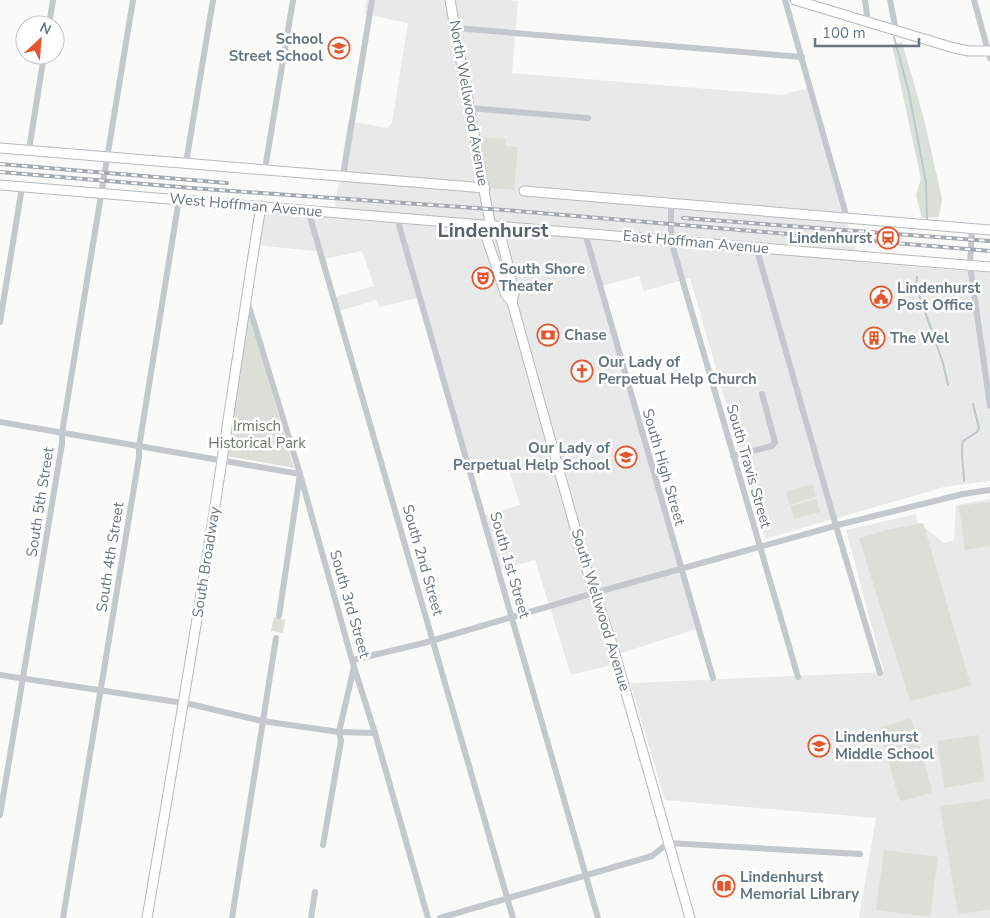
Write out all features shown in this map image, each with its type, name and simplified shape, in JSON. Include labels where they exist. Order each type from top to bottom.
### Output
[{"type":"main road","name":"North Wellwood Avenue","points":[[450,0],[487,207]]},
{"type":"main road","points":[[795,0],[954,48],[989,54]]},
{"type":"main road","points":[[0,148],[484,188]]},
{"type":"main road","name":"West Hoffman Avenue","points":[[0,185],[492,226]]},
{"type":"main road","points":[[524,191],[990,230]]},
{"type":"main road","name":"South Broadway","points":[[148,918],[184,703],[261,206]]},
{"type":"main road","name":"South Wellwood Avenue","points":[[487,207],[492,226],[501,238],[513,284],[514,294],[512,302],[594,594],[613,647],[690,918]]},
{"type":"main road","name":"East Hoffman Avenue","points":[[492,226],[990,267]]},
{"type":"street","points":[[51,15],[53,0]]},
{"type":"street","name":"South 5th Street","points":[[0,815],[133,0]]},
{"type":"street","points":[[186,162],[212,0]]},
{"type":"street","points":[[265,170],[293,0]]},
{"type":"street","points":[[343,176],[372,0]]},
{"type":"street","points":[[784,0],[847,218]]},
{"type":"street","points":[[865,0],[868,22]]},
{"type":"street","points":[[890,0],[896,30]]},
{"type":"street","points":[[974,0],[989,54]]},
{"type":"street","points":[[455,28],[802,57]]},
{"type":"street","points":[[29,150],[42,65]]},
{"type":"street","points":[[470,108],[588,118]]},
{"type":"street","points":[[0,322],[22,187]]},
{"type":"street","name":"South 4th Street","points":[[63,918],[135,484],[139,447],[179,199]]},
{"type":"street","name":"South Travis Street","points":[[671,204],[671,241],[798,677]]},
{"type":"street","name":"South 2nd Street","points":[[308,210],[513,918]]},
{"type":"street","name":"South 1st Street","points":[[397,218],[598,918]]},
{"type":"street","points":[[972,228],[970,265],[990,406]]},
{"type":"street","name":"South High Street","points":[[585,233],[713,678]]},
{"type":"street","points":[[756,247],[880,672]]},
{"type":"street","name":"South 3rd Street","points":[[246,296],[300,474],[428,918]]},
{"type":"street","points":[[733,456],[772,446],[775,442],[762,394]]},
{"type":"street","points":[[0,422],[300,474],[279,616]]},
{"type":"street","points":[[323,844],[342,741],[339,732],[354,664],[836,526],[963,494],[990,490]]},
{"type":"street","points":[[232,918],[276,638]]},
{"type":"street","points":[[0,675],[184,703],[262,721],[339,732],[375,733]]},
{"type":"street","points":[[440,918],[652,856],[668,843],[860,854]]},
{"type":"street","points":[[311,918],[315,892]]},
{"type":"shaded area","points":[[366,0],[518,1],[512,73],[783,95],[807,88],[859,262],[990,273],[990,481],[944,487],[765,539],[690,278],[644,291],[639,276],[602,286],[700,628],[618,654],[619,663],[571,675],[535,560],[500,570],[483,516],[520,505],[506,461],[472,471],[422,297],[380,307],[377,300],[339,311],[336,297],[374,286],[362,251],[325,259],[323,252],[257,245],[263,208],[334,215],[348,121],[387,128],[392,123],[408,23],[365,14]]},
{"type":"shaded area","name":"Lindenhurst Middle School","points":[[990,499],[990,918],[859,918],[876,818],[665,800],[630,683],[884,672],[846,530],[916,514],[917,522],[944,543],[954,540],[956,505]]},
{"type":"green space","points":[[902,42],[924,119],[942,199],[939,217],[922,218],[916,195],[921,179],[892,45]]},
{"type":"green space","points":[[476,136],[506,139],[505,146],[518,147],[514,190],[485,187]]},
{"type":"green space","name":"Irmisch Historical Park","points":[[247,309],[294,468],[227,456]]},
{"type":"green space","points":[[812,484],[816,497],[789,505],[786,492]]},
{"type":"green space","points":[[816,499],[820,512],[794,519],[790,506]]},
{"type":"green space","points":[[990,502],[990,546],[965,550],[959,506]]},
{"type":"green space","points":[[923,523],[971,686],[910,701],[859,538]]},
{"type":"green space","points":[[274,617],[285,620],[283,633],[271,631]]},
{"type":"green space","points":[[909,719],[912,721],[932,790],[930,793],[903,801],[899,799],[880,730],[881,727]]},
{"type":"green space","points":[[978,735],[985,781],[944,788],[937,741]]},
{"type":"green space","points":[[990,799],[990,910],[958,914],[940,806]]},
{"type":"green space","points":[[884,850],[938,857],[930,917],[876,910]]},
{"type":"waterway","points":[[894,37],[909,93],[926,182],[927,219]]},
{"type":"waterway","points":[[917,277],[916,286],[943,363],[948,385]]},
{"type":"waterway","points":[[964,481],[963,441],[977,432],[979,428],[973,404]]},
{"type":"railway","points":[[0,164],[227,183]]},
{"type":"railway","points":[[0,172],[204,189],[504,210],[990,251]]},
{"type":"railway","points":[[683,218],[990,241]]},
{"type":"place","name":"School Street School","points":[[339,48]]},
{"type":"place","name":"Lindenhurst","points":[[888,238]]},
{"type":"place","name":"South Shore Theater","points":[[483,278]]},
{"type":"place","name":"Lindenhurst Post Office","points":[[881,297]]},
{"type":"place","name":"Chase","points":[[548,335]]},
{"type":"place","name":"The Wel","points":[[874,338]]},
{"type":"place","name":"Our Lady of Perpetual Help Church","points":[[582,371]]},
{"type":"place","name":"Our Lady of Perpetual Help School","points":[[626,457]]},
{"type":"place","name":"Lindenhurst Middle School","points":[[819,746]]},
{"type":"place","name":"Lindenhurst Memorial Library","points":[[724,886]]},
{"type":"district","name":"Lindenhurst","points":[[493,230]]}]
